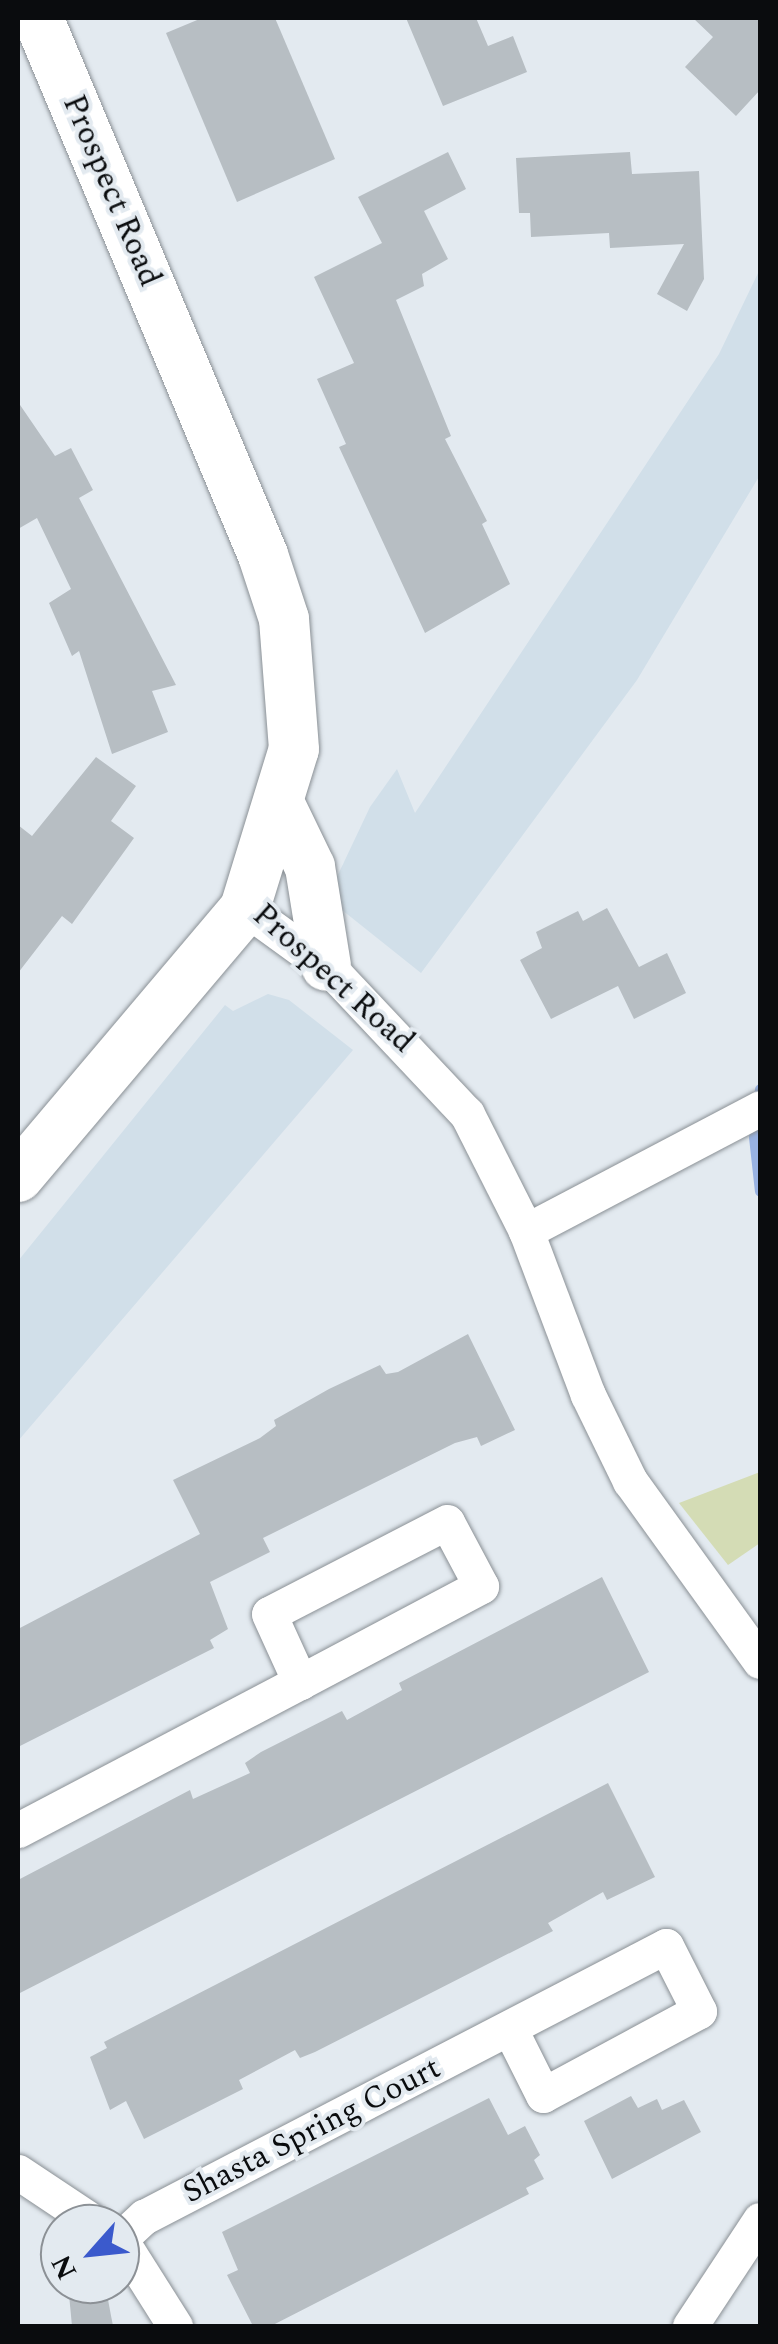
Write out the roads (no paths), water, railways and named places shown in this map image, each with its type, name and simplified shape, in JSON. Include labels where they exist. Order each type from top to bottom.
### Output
[{"type":"main road","name":"Prospect Road","points":[[38,18],[263,555],[284,619],[294,748],[280,804],[245,908]]},
{"type":"main road","points":[[280,804],[310,867],[326,966]]},
{"type":"main road","points":[[18,1177],[245,908]]},
{"type":"street","name":"Prospect Road","points":[[245,908],[326,966],[467,1114],[526,1230],[588,1395],[630,1480],[760,1662]]},
{"type":"street","points":[[526,1230],[749,1114]]},
{"type":"street","points":[[18,1830],[300,1682],[481,1586],[447,1522],[268,1614],[300,1682]]},
{"type":"street","name":"Shasta Spring Court","points":[[140,2221],[666,1946],[699,2011],[543,2095],[510,2030]]},
{"type":"street","points":[[20,2180],[61,2204]]},
{"type":"street","points":[[690,2326],[758,2230]]},
{"type":"street","points":[[140,2270],[176,2326]]},
{"type":"waterway","points":[[760,1089],[754,1137],[760,1191]]}]
